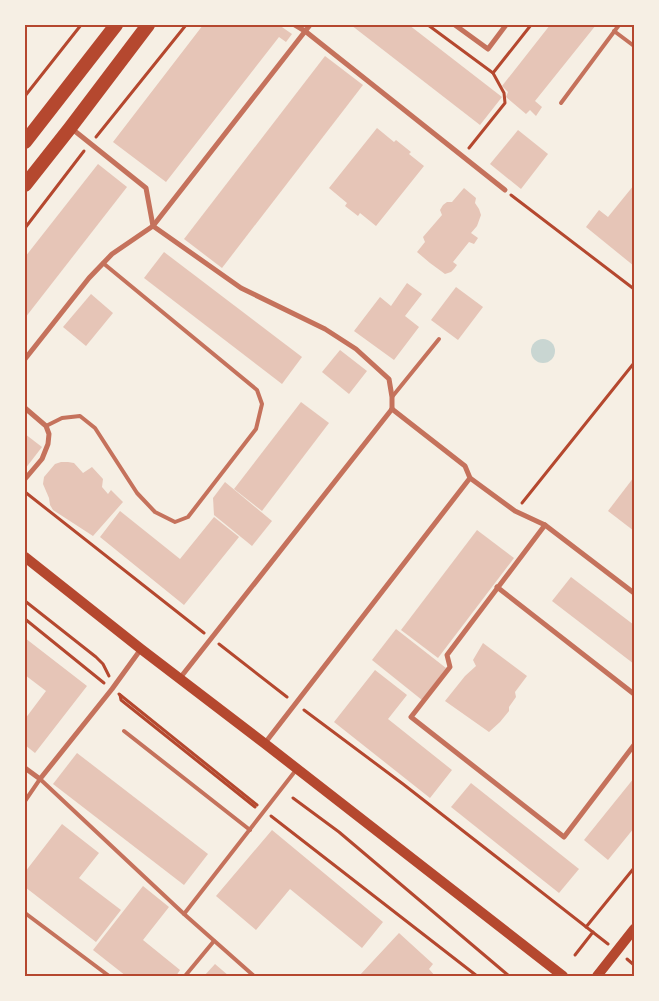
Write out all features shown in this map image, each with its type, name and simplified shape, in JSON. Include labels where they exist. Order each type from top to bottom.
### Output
[{"type":"highway","points":[[25,142],[116,25]]},
{"type":"highway","points":[[25,185],[148,25]]},
{"type":"main road","points":[[25,557],[563,976]]},
{"type":"main road","points":[[597,976],[634,929]]},
{"type":"street","points":[[295,25],[505,190]]},
{"type":"street","points":[[25,359],[89,278],[112,254],[153,226],[310,25]]},
{"type":"street","points":[[455,25],[488,49],[506,25]]},
{"type":"street","points":[[70,128],[146,188],[153,226],[241,288],[325,329],[356,349],[389,379],[392,409],[180,678]]},
{"type":"street","points":[[25,408],[46,426],[48,434],[48,444],[42,459],[25,479]]},
{"type":"street","points":[[392,409],[464,466],[470,478],[515,511],[545,526],[634,593]]},
{"type":"street","points":[[264,744],[470,478]]},
{"type":"street","points":[[545,526],[447,655],[450,668],[411,717],[564,837],[634,745]]},
{"type":"street","points":[[498,587],[634,694]]},
{"type":"street","points":[[25,768],[40,779],[141,649]]},
{"type":"lane","points":[[561,103],[619,25]]},
{"type":"lane","points":[[614,31],[634,46]]},
{"type":"lane","points":[[46,426],[62,418],[80,416],[95,428],[137,493],[155,512],[175,522],[188,517],[256,429],[262,404],[257,390],[104,264]]},
{"type":"lane","points":[[392,397],[439,339]]},
{"type":"lane","points":[[124,731],[250,830]]},
{"type":"lane","points":[[184,914],[296,769]]},
{"type":"lane","points":[[25,801],[40,779],[184,914],[254,976]]},
{"type":"lane","points":[[25,913],[109,976]]},
{"type":"lane","points":[[185,976],[214,941]]},
{"type":"path","points":[[25,96],[81,25]]},
{"type":"path","points":[[25,228],[186,25]]},
{"type":"path","points":[[428,25],[493,73],[504,93],[505,103],[462,156]]},
{"type":"path","points":[[493,73],[531,25]]},
{"type":"path","points":[[505,190],[634,289]]},
{"type":"path","points":[[515,511],[634,363]]},
{"type":"path","points":[[25,492],[294,703],[410,790],[634,965]]},
{"type":"path","points":[[25,601],[96,657],[103,664],[113,687]]},
{"type":"path","points":[[25,619],[113,687],[120,695],[264,811],[477,976]]},
{"type":"path","points":[[120,695],[122,700],[256,808]]},
{"type":"path","points":[[293,798],[339,832],[509,976]]},
{"type":"path","points":[[586,926],[634,868]]},
{"type":"path","points":[[575,955],[593,932]]},
{"type":"shaded area","points":[[543,339],[551,343],[555,351],[551,359],[543,363],[535,359],[531,351],[535,343]]},
{"type":"building","points":[[203,25],[279,25],[292,34],[286,42],[279,37],[166,182],[113,142]]},
{"type":"building","points":[[351,25],[409,25],[502,97],[480,125]]},
{"type":"building","points":[[550,25],[596,25],[535,101],[542,107],[536,116],[530,110],[526,114],[506,97],[508,92],[502,86]]},
{"type":"building","points":[[325,56],[363,85],[222,268],[184,239]]},
{"type":"building","points":[[377,128],[394,142],[396,140],[411,152],[409,154],[424,166],[376,226],[360,213],[358,216],[345,206],[347,203],[329,188]]},
{"type":"building","points":[[518,130],[548,154],[521,189],[490,164]]},
{"type":"building","points":[[98,164],[127,187],[25,318],[25,257]]},
{"type":"building","points":[[634,185],[634,266],[586,227],[599,210],[608,217]]},
{"type":"building","points":[[464,188],[476,198],[475,203],[481,215],[477,226],[471,233],[478,238],[474,244],[469,242],[453,262],[457,265],[451,272],[445,274],[417,252],[425,242],[423,237],[442,215],[440,210],[443,205],[447,202],[452,202]]},
{"type":"building","points":[[164,252],[302,357],[282,384],[144,278]]},
{"type":"building","points":[[407,283],[422,294],[405,316],[419,327],[394,360],[354,331],[380,297],[391,306]]},
{"type":"building","points":[[456,287],[483,307],[458,340],[431,320]]},
{"type":"building","points":[[91,294],[113,313],[86,346],[63,327]]},
{"type":"building","points":[[340,350],[367,371],[349,394],[322,372]]},
{"type":"building","points":[[301,402],[329,423],[262,511],[234,489]]},
{"type":"building","points":[[25,434],[42,447],[25,469]]},
{"type":"building","points":[[61,462],[74,463],[83,473],[92,467],[103,479],[102,487],[108,494],[111,490],[123,502],[93,536],[53,510],[50,505],[43,484],[44,477],[55,464]]},
{"type":"building","points":[[634,477],[634,531],[608,511]]},
{"type":"building","points":[[225,482],[272,521],[252,546],[214,515],[213,498]]},
{"type":"building","points":[[120,511],[180,559],[214,517],[239,537],[184,605],[100,537]]},
{"type":"building","points":[[477,530],[514,558],[438,658],[401,630]]},
{"type":"building","points":[[571,577],[634,625],[634,664],[552,601]]},
{"type":"building","points":[[396,629],[446,668],[422,700],[372,660]]},
{"type":"building","points":[[25,638],[87,686],[35,753],[25,745],[25,719],[46,691],[25,675]]},
{"type":"building","points":[[483,643],[527,676],[515,692],[516,697],[509,707],[509,711],[489,732],[445,701],[465,676],[476,666],[473,660]]},
{"type":"building","points":[[375,670],[407,695],[388,719],[452,770],[430,798],[334,722]]},
{"type":"building","points":[[77,753],[208,854],[184,885],[53,784]]},
{"type":"building","points":[[634,778],[634,828],[608,860],[584,840]]},
{"type":"building","points":[[471,783],[579,869],[559,893],[451,807]]},
{"type":"building","points":[[62,824],[99,853],[79,878],[121,910],[96,942],[25,887],[25,872]]},
{"type":"building","points":[[272,830],[383,922],[362,948],[290,889],[256,930],[216,896]]},
{"type":"building","points":[[143,886],[169,907],[143,940],[180,970],[176,976],[126,976],[93,950]]},
{"type":"building","points":[[399,933],[433,964],[429,969],[435,976],[359,976]]},
{"type":"building","points":[[215,964],[229,976],[204,976]]}]
